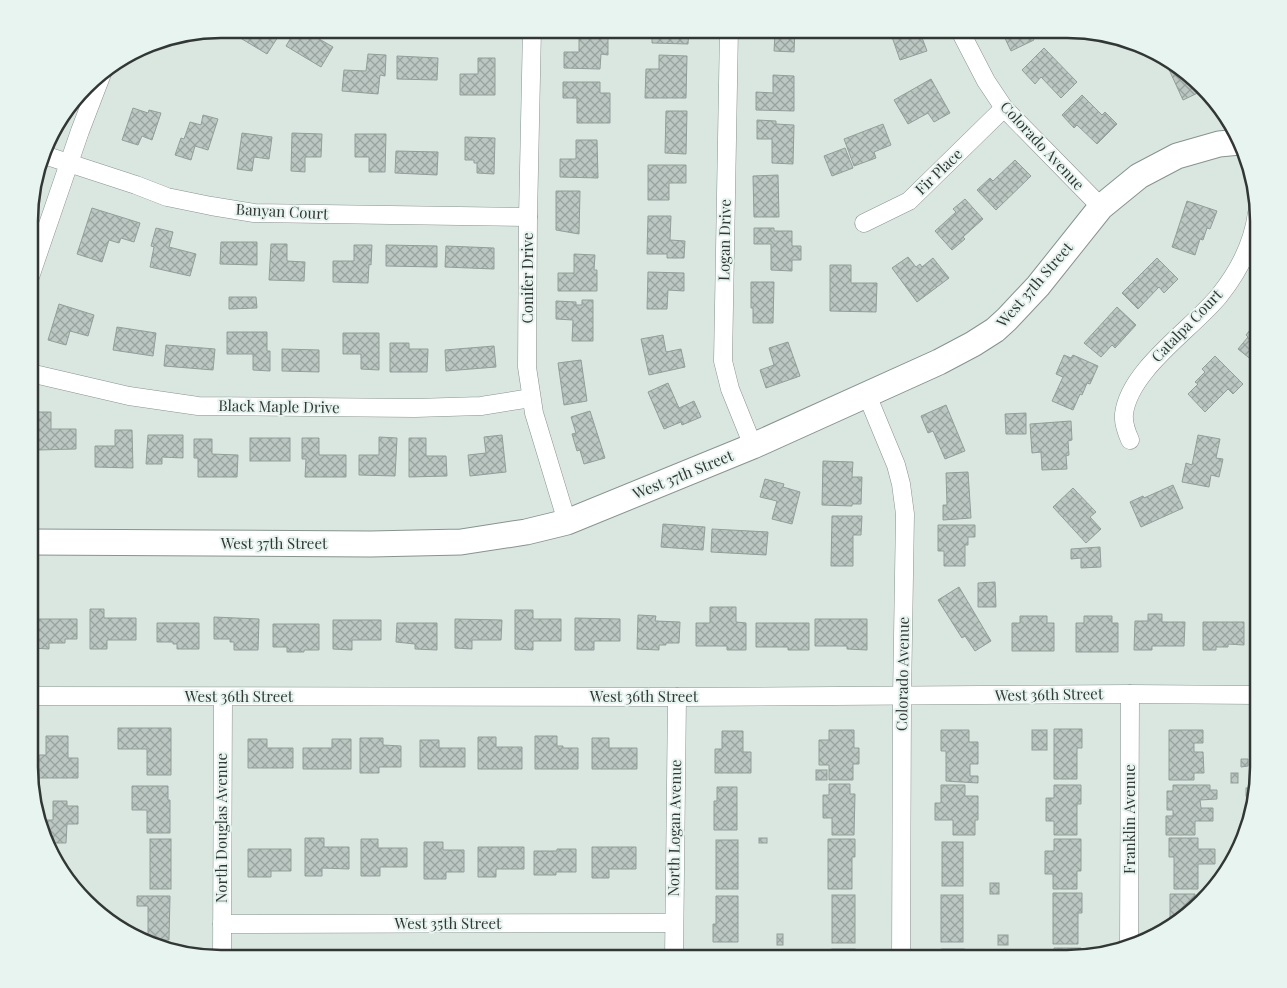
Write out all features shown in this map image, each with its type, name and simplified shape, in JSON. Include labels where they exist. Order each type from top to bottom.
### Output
[{"type":"street","name":"Conifer Drive","points":[[532,38],[527,367],[531,398],[567,522]]},
{"type":"street","name":"Logan Drive","points":[[729,38],[723,361],[730,389],[753,446]]},
{"type":"street","name":"Colorado Avenue","points":[[963,38],[986,81],[1004,108],[1101,206]]},
{"type":"street","points":[[38,253],[97,85]]},
{"type":"street","name":"Fir Place","points":[[864,223],[909,201],[1004,108]]},
{"type":"street","name":"West 37th Street","points":[[38,542],[371,544],[461,542],[526,532],[567,522],[753,446],[939,362],[973,344],[995,330],[1038,286],[1101,206],[1140,176],[1177,156],[1219,144],[1233,143]]},
{"type":"street","name":"Banyan Court","points":[[49,156],[167,197],[254,213],[528,216]]},
{"type":"street","name":"Catalpa Court","points":[[1130,440],[1124,426],[1124,415],[1126,404],[1136,382],[1155,359],[1207,309],[1238,270],[1250,241]]},
{"type":"street","name":"Black Maple Drive","points":[[38,375],[128,396],[198,406],[414,408],[481,406],[531,398]]},
{"type":"street","name":"Colorado Avenue","points":[[867,395],[896,465],[905,514],[901,950]]},
{"type":"street","name":"West 36th Street","points":[[38,696],[677,698],[1130,694],[1250,695]]},
{"type":"street","name":"Franklin Avenue","points":[[1129,940],[1130,694]]},
{"type":"street","name":"North Douglas Avenue","points":[[222,697],[222,950]]},
{"type":"street","name":"North Logan Avenue","points":[[674,950],[677,698]]},
{"type":"street","name":"West 35th Street","points":[[222,924],[674,923]]},
{"type":"building","points":[[240,38],[277,38],[267,54]]},
{"type":"building","points":[[291,38],[318,38],[333,47],[321,67],[286,46]]},
{"type":"building","points":[[579,38],[608,38],[608,55],[601,54],[600,69],[564,68],[564,52],[579,52]]},
{"type":"building","points":[[652,38],[688,38],[688,44],[652,43]]},
{"type":"building","points":[[775,38],[795,38],[794,52],[774,51]]},
{"type":"building","points":[[892,38],[922,38],[927,51],[900,60]]},
{"type":"building","points":[[1005,38],[1033,38],[1034,40],[1011,51]]},
{"type":"building","points":[[1044,48],[1077,82],[1061,98],[1041,77],[1035,84],[1022,70]]},
{"type":"building","points":[[368,54],[386,55],[385,76],[380,75],[378,94],[342,91],[344,70],[366,71]]},
{"type":"building","points":[[659,55],[687,56],[686,98],[645,98],[646,69],[659,69]]},
{"type":"building","points":[[397,56],[438,58],[437,80],[397,79]]},
{"type":"building","points":[[478,58],[495,58],[495,95],[460,95],[460,74],[478,74]]},
{"type":"building","points":[[1168,68],[1198,93],[1183,100]]},
{"type":"building","points":[[773,75],[794,76],[794,111],[756,110],[756,92],[773,93]]},
{"type":"building","points":[[931,79],[950,113],[934,122],[928,113],[908,124],[894,100]]},
{"type":"building","points":[[563,82],[600,82],[600,93],[610,93],[610,123],[577,123],[577,98],[563,98]]},
{"type":"building","points":[[1082,95],[1102,115],[1105,112],[1117,124],[1097,144],[1077,125],[1074,128],[1062,115]]},
{"type":"building","points":[[133,108],[148,113],[149,110],[161,113],[152,140],[142,136],[138,145],[122,140]]},
{"type":"building","points":[[666,111],[687,111],[686,154],[665,153]]},
{"type":"building","points":[[203,115],[218,119],[208,150],[195,146],[191,160],[175,155],[181,138],[184,139],[190,122],[201,125]]},
{"type":"building","points":[[757,120],[776,121],[776,124],[794,125],[793,164],[772,163],[772,139],[757,139]]},
{"type":"building","points":[[883,124],[891,145],[874,152],[876,158],[854,166],[844,139]]},
{"type":"building","points":[[242,133],[272,137],[269,159],[254,157],[252,171],[237,169]]},
{"type":"building","points":[[292,133],[322,134],[321,157],[305,157],[305,172],[291,171]]},
{"type":"building","points":[[355,134],[386,134],[385,172],[369,172],[369,157],[355,157]]},
{"type":"building","points":[[465,137],[495,138],[494,174],[477,173],[477,163],[474,163],[474,160],[465,160]]},
{"type":"building","points":[[576,140],[597,140],[598,178],[560,177],[560,159],[576,159]]},
{"type":"building","points":[[845,148],[853,168],[832,176],[824,156]]},
{"type":"building","points":[[396,151],[438,152],[437,175],[395,173]]},
{"type":"building","points":[[1015,160],[1031,176],[996,210],[977,190],[990,178],[993,181]]},
{"type":"building","points":[[648,165],[686,165],[686,183],[669,183],[669,200],[648,200]]},
{"type":"building","points":[[778,175],[779,217],[754,217],[753,176]]},
{"type":"building","points":[[556,191],[580,191],[579,234],[556,230]]},
{"type":"building","points":[[965,199],[983,219],[952,250],[935,231],[956,212],[953,209]]},
{"type":"building","points":[[1187,201],[1217,211],[1210,229],[1207,228],[1203,240],[1200,239],[1195,255],[1172,247]]},
{"type":"building","points":[[92,208],[140,223],[134,242],[121,238],[119,243],[109,240],[102,262],[77,254]]},
{"type":"building","points":[[648,216],[671,216],[670,240],[685,241],[684,258],[667,258],[667,254],[647,254]]},
{"type":"building","points":[[156,228],[173,232],[169,247],[196,254],[190,276],[150,267],[154,247],[151,246]]},
{"type":"building","points":[[754,228],[774,228],[774,231],[792,231],[792,246],[801,246],[801,260],[792,260],[792,271],[771,270],[771,244],[754,244]]},
{"type":"building","points":[[221,242],[257,242],[257,265],[220,264]]},
{"type":"building","points":[[271,244],[287,244],[287,261],[305,262],[304,281],[269,280]]},
{"type":"building","points":[[354,245],[372,245],[368,283],[333,282],[333,261],[354,261]]},
{"type":"building","points":[[386,245],[437,246],[437,267],[386,266]]},
{"type":"building","points":[[446,246],[494,248],[494,269],[445,267]]},
{"type":"building","points":[[574,254],[595,255],[594,270],[597,270],[597,291],[558,291],[558,273],[574,273]]},
{"type":"building","points":[[908,257],[916,267],[920,264],[922,267],[933,258],[949,278],[917,302],[892,268]]},
{"type":"building","points":[[1157,258],[1178,279],[1164,293],[1159,287],[1138,309],[1122,293]]},
{"type":"building","points":[[830,265],[851,265],[851,283],[877,283],[876,312],[830,311]]},
{"type":"building","points":[[648,272],[684,273],[684,291],[668,290],[667,309],[647,309]]},
{"type":"building","points":[[751,282],[774,282],[773,323],[753,323]]},
{"type":"building","points":[[229,297],[256,297],[257,308],[229,309]]},
{"type":"building","points":[[582,300],[593,300],[593,341],[572,341],[573,320],[556,319],[556,301],[576,302],[576,305],[582,305]]},
{"type":"building","points":[[59,304],[94,315],[88,336],[70,331],[66,345],[48,340]]},
{"type":"building","points":[[1117,307],[1136,325],[1115,348],[1112,345],[1101,357],[1084,343]]},
{"type":"building","points":[[117,327],[156,333],[153,356],[113,350]]},
{"type":"building","points":[[1250,330],[1250,359],[1238,349],[1248,337],[1246,335]]},
{"type":"building","points":[[227,332],[267,332],[267,351],[270,351],[270,371],[253,370],[253,354],[227,354]]},
{"type":"building","points":[[343,333],[379,333],[379,370],[361,369],[361,354],[343,354]]},
{"type":"building","points":[[663,335],[666,352],[681,349],[685,367],[649,375],[641,339]]},
{"type":"building","points":[[788,342],[800,376],[766,388],[760,370],[774,365],[769,348]]},
{"type":"building","points":[[390,343],[409,343],[409,349],[428,349],[427,372],[390,372]]},
{"type":"building","points":[[166,345],[215,349],[213,370],[164,366]]},
{"type":"building","points":[[494,346],[496,367],[446,371],[445,350]]},
{"type":"building","points":[[282,349],[319,350],[319,372],[282,371]]},
{"type":"building","points":[[1064,355],[1071,358],[1073,355],[1098,366],[1090,384],[1087,383],[1073,410],[1052,401],[1063,377],[1056,374]]},
{"type":"building","points":[[1215,356],[1243,384],[1233,394],[1228,389],[1205,412],[1188,394],[1198,384],[1195,382],[1205,372],[1202,369]]},
{"type":"building","points":[[581,360],[587,401],[564,405],[558,363]]},
{"type":"building","points":[[668,383],[679,408],[694,401],[701,417],[682,425],[681,422],[664,429],[648,392]]},
{"type":"building","points":[[946,405],[965,451],[945,459],[933,431],[928,433],[921,416]]},
{"type":"building","points":[[590,411],[605,458],[584,464],[580,450],[577,451],[572,434],[576,433],[571,417]]},
{"type":"building","points":[[38,412],[51,412],[51,429],[76,429],[76,449],[38,450]]},
{"type":"building","points":[[1026,413],[1026,434],[1006,434],[1005,414]]},
{"type":"building","points":[[1071,421],[1072,440],[1068,441],[1067,469],[1042,470],[1041,452],[1032,453],[1030,424]]},
{"type":"building","points":[[115,430],[132,430],[133,468],[95,467],[95,446],[115,446]]},
{"type":"building","points":[[148,435],[183,435],[183,458],[162,457],[162,464],[146,464]]},
{"type":"building","points":[[502,435],[506,472],[470,476],[468,455],[486,453],[484,437]]},
{"type":"building","points":[[1198,435],[1220,439],[1216,458],[1223,459],[1219,477],[1211,475],[1209,487],[1182,482],[1186,463],[1192,465]]},
{"type":"building","points":[[379,437],[397,438],[395,476],[359,475],[359,455],[379,455]]},
{"type":"building","points":[[250,438],[290,438],[290,461],[250,461]]},
{"type":"building","points":[[302,438],[319,438],[319,455],[346,455],[346,477],[305,477],[306,459],[302,459]]},
{"type":"building","points":[[409,438],[426,438],[426,456],[446,456],[447,476],[409,477]]},
{"type":"building","points":[[194,439],[212,439],[212,454],[238,455],[237,477],[198,477],[198,458],[194,458]]},
{"type":"building","points":[[823,461],[853,462],[852,477],[862,477],[861,504],[852,504],[852,506],[822,505]]},
{"type":"building","points":[[968,472],[971,518],[943,520],[943,505],[947,505],[946,473]]},
{"type":"building","points":[[765,479],[784,484],[783,487],[800,492],[792,524],[772,519],[777,501],[760,497]]},
{"type":"building","points":[[1173,485],[1183,508],[1141,527],[1130,502]]},
{"type":"building","points":[[1073,488],[1096,512],[1090,517],[1101,529],[1086,543],[1053,507]]},
{"type":"building","points":[[832,516],[862,516],[861,535],[853,535],[853,566],[831,566]]},
{"type":"building","points":[[663,524],[705,527],[703,550],[661,547]]},
{"type":"building","points":[[938,525],[975,525],[975,537],[968,537],[968,545],[965,545],[965,566],[944,566],[944,551],[938,551]]},
{"type":"building","points":[[712,529],[768,532],[766,555],[711,552]]},
{"type":"building","points":[[1100,547],[1101,567],[1081,568],[1081,558],[1071,559],[1071,549]]},
{"type":"building","points":[[995,582],[996,607],[978,607],[978,583]]},
{"type":"building","points":[[959,587],[991,641],[975,651],[965,636],[962,638],[938,600]]},
{"type":"building","points":[[710,607],[736,607],[736,622],[746,623],[746,650],[727,650],[727,646],[696,646],[696,623],[710,623]]},
{"type":"building","points":[[90,609],[104,609],[104,618],[136,618],[136,640],[107,640],[107,649],[90,649]]},
{"type":"building","points":[[515,610],[533,610],[533,619],[561,619],[561,641],[533,641],[533,650],[515,649]]},
{"type":"building","points":[[1148,614],[1162,614],[1162,622],[1185,622],[1184,646],[1152,646],[1152,650],[1134,650],[1135,621],[1148,621]]},
{"type":"building","points":[[638,615],[656,616],[655,621],[680,622],[679,643],[659,645],[659,650],[637,649]]},
{"type":"building","points":[[1020,616],[1047,616],[1047,623],[1054,623],[1054,651],[1012,651],[1012,623],[1020,623]]},
{"type":"building","points":[[1084,616],[1112,616],[1112,623],[1118,623],[1118,652],[1076,652],[1076,623],[1084,623]]},
{"type":"building","points":[[214,617],[259,619],[258,650],[234,650],[234,642],[230,642],[230,639],[214,639]]},
{"type":"building","points":[[575,618],[620,619],[620,641],[594,641],[594,650],[575,650]]},
{"type":"building","points":[[38,619],[77,619],[77,639],[65,639],[65,643],[49,643],[49,649],[38,648]]},
{"type":"building","points":[[455,619],[502,620],[501,640],[472,640],[472,649],[455,648]]},
{"type":"building","points":[[815,619],[867,619],[867,650],[847,649],[847,646],[815,646]]},
{"type":"building","points":[[333,620],[381,620],[381,640],[352,640],[352,650],[333,649]]},
{"type":"building","points":[[1203,622],[1244,622],[1244,645],[1228,644],[1228,647],[1216,647],[1216,650],[1203,650]]},
{"type":"building","points":[[157,623],[199,623],[199,649],[177,649],[177,644],[173,644],[173,642],[157,642]]},
{"type":"building","points":[[397,623],[437,623],[437,650],[415,649],[415,644],[396,642]]},
{"type":"building","points":[[756,623],[809,623],[809,650],[788,650],[788,647],[756,647]]},
{"type":"building","points":[[273,624],[319,624],[319,650],[287,652],[287,647],[273,647]]},
{"type":"building","points":[[118,728],[171,728],[171,775],[147,775],[147,749],[118,749]]},
{"type":"building","points":[[1054,729],[1082,729],[1082,748],[1077,748],[1077,779],[1054,779]]},
{"type":"building","points":[[829,730],[854,730],[854,748],[859,748],[859,764],[853,764],[853,780],[829,780],[829,765],[819,765],[819,740],[829,740]]},
{"type":"building","points":[[941,730],[969,730],[969,742],[978,742],[978,764],[970,764],[970,776],[978,776],[978,783],[946,781],[946,751],[941,751]]},
{"type":"building","points":[[1032,730],[1047,730],[1047,750],[1032,750]]},
{"type":"building","points":[[1169,730],[1203,730],[1203,743],[1194,743],[1194,752],[1203,752],[1204,773],[1194,773],[1194,780],[1169,780]]},
{"type":"building","points":[[722,731],[743,731],[743,752],[751,752],[751,773],[715,773],[715,749],[722,749]]},
{"type":"building","points":[[46,736],[68,736],[68,758],[78,758],[78,778],[39,778],[39,755],[46,755]]},
{"type":"building","points":[[535,736],[557,736],[557,746],[578,748],[578,769],[535,769]]},
{"type":"building","points":[[478,737],[496,737],[496,747],[522,747],[522,769],[478,769]]},
{"type":"building","points":[[360,738],[383,738],[383,745],[401,746],[401,767],[379,767],[379,773],[360,773]]},
{"type":"building","points":[[592,738],[609,738],[609,748],[637,748],[637,769],[592,769]]},
{"type":"building","points":[[248,739],[267,739],[267,748],[293,748],[293,768],[248,768]]},
{"type":"building","points":[[332,739],[351,739],[351,769],[303,769],[303,748],[332,748]]},
{"type":"building","points":[[420,740],[439,740],[439,748],[465,748],[465,767],[420,767]]},
{"type":"building","points":[[1241,759],[1248,759],[1248,766],[1241,767]]},
{"type":"building","points":[[816,770],[827,770],[827,780],[816,780]]},
{"type":"building","points":[[1231,773],[1238,773],[1238,783],[1231,783]]},
{"type":"building","points":[[829,784],[850,784],[850,794],[855,794],[854,835],[832,835],[832,818],[823,818],[823,795],[829,795]]},
{"type":"building","points":[[941,785],[965,785],[965,796],[978,796],[978,820],[975,820],[975,835],[953,835],[953,820],[935,820],[935,803],[941,803]]},
{"type":"building","points":[[1054,785],[1081,785],[1081,804],[1077,804],[1077,835],[1054,835],[1054,821],[1046,821],[1046,798],[1054,798]]},
{"type":"building","points":[[1173,785],[1210,785],[1210,790],[1217,790],[1217,799],[1200,800],[1201,808],[1213,808],[1213,821],[1195,821],[1195,835],[1166,835],[1166,816],[1173,816],[1173,810],[1167,810],[1167,791],[1173,791]]},
{"type":"building","points":[[132,786],[168,786],[170,833],[147,833],[147,810],[132,810]]},
{"type":"building","points":[[717,787],[737,787],[737,830],[714,830],[714,801],[717,801]]},
{"type":"building","points":[[53,801],[67,801],[67,806],[78,806],[78,824],[67,824],[66,843],[53,843],[45,820],[53,820]]},
{"type":"building","points":[[305,838],[324,838],[324,847],[349,847],[349,869],[322,868],[322,876],[305,876]]},
{"type":"building","points":[[759,838],[767,838],[767,843],[759,843]]},
{"type":"building","points":[[1169,838],[1198,838],[1198,849],[1215,849],[1215,864],[1198,864],[1198,889],[1174,889],[1174,857],[1169,857]]},
{"type":"building","points":[[150,839],[171,839],[171,889],[150,889]]},
{"type":"building","points":[[361,839],[378,839],[378,848],[407,848],[407,867],[380,867],[380,876],[361,876]]},
{"type":"building","points":[[828,839],[855,839],[855,857],[852,857],[852,889],[828,889]]},
{"type":"building","points":[[1054,839],[1081,839],[1081,871],[1077,871],[1077,889],[1053,889],[1053,874],[1045,874],[1045,851],[1054,851]]},
{"type":"building","points":[[716,840],[738,840],[738,889],[716,889]]},
{"type":"building","points":[[424,842],[443,842],[443,850],[464,850],[464,872],[446,872],[446,879],[424,879]]},
{"type":"building","points":[[942,842],[963,842],[963,886],[942,886]]},
{"type":"building","points":[[478,847],[524,847],[524,869],[496,869],[496,877],[478,877]]},
{"type":"building","points":[[592,847],[636,847],[636,869],[609,869],[609,878],[592,878]]},
{"type":"building","points":[[248,849],[291,849],[291,871],[271,871],[271,877],[248,877]]},
{"type":"building","points":[[557,849],[576,849],[576,872],[556,872],[556,875],[534,875],[534,851],[557,851]]},
{"type":"building","points":[[990,883],[999,883],[999,894],[990,894]]},
{"type":"building","points":[[1053,893],[1082,893],[1082,913],[1078,913],[1078,944],[1053,944]]},
{"type":"building","points":[[1170,894],[1195,894],[1195,898],[1170,919]]},
{"type":"building","points":[[832,895],[855,895],[855,943],[832,943]]},
{"type":"building","points":[[941,895],[963,895],[963,942],[941,942]]},
{"type":"building","points":[[137,896],[170,896],[169,940],[158,940],[148,936],[148,906],[137,906]]},
{"type":"building","points":[[716,896],[738,896],[738,942],[713,942],[713,924],[716,924]]},
{"type":"building","points":[[777,934],[783,934],[783,945],[777,945]]},
{"type":"building","points":[[998,935],[1008,935],[1008,945],[998,945]]},
{"type":"building","points":[[1054,948],[1081,948],[1079,950],[1054,950]]},
{"type":"building","points":[[832,949],[855,949],[855,950]]},
{"type":"building","points":[[942,949],[964,949],[964,950]]}]
